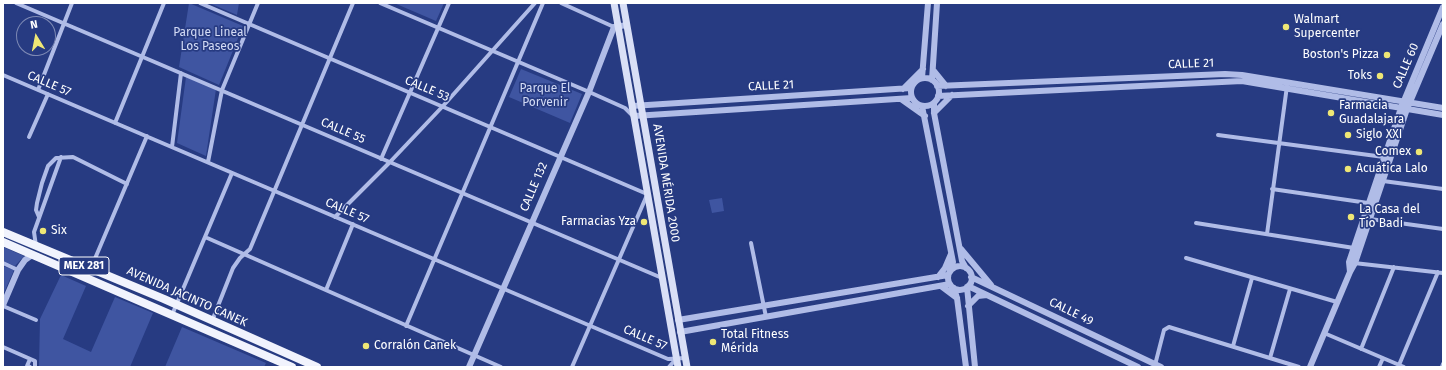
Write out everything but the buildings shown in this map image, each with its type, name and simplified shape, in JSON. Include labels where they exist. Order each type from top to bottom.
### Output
[{"type":"main road","name":"AVENIDA MÉRIDA 2000","points":[[614,3],[628,107],[634,116],[677,363]]},
{"type":"main road","name":"AVENIDA MÉRIDA 2000","points":[[623,3],[687,367]]},
{"type":"main road","name":"AVENIDA JACINTO CANEK","points":[[4,234],[177,305],[317,367]]},
{"type":"main road","name":"AVENIDA JACINTO CANEK","points":[[3,242],[292,367]]},
{"type":"street","name":"CALLE 55","points":[[16,3],[662,278]]},
{"type":"street","points":[[38,90],[72,3]]},
{"type":"street","points":[[115,123],[141,56],[164,3]]},
{"type":"street","name":"CALLE 53","points":[[200,3],[647,194]]},
{"type":"street","points":[[208,162],[222,90],[258,3]]},
{"type":"street","points":[[212,321],[233,268],[250,249],[353,3]]},
{"type":"street","points":[[380,3],[589,92],[628,107]]},
{"type":"street","points":[[381,158],[449,3]]},
{"type":"street","points":[[336,217],[443,106],[535,3]]},
{"type":"street","points":[[406,326],[543,3]]},
{"type":"street","points":[[561,3],[616,26],[626,25]]},
{"type":"street","points":[[922,78],[928,3]]},
{"type":"street","points":[[932,80],[938,3]]},
{"type":"street","name":"CALLE 60","points":[[1310,367],[1350,272],[1354,248],[1384,158],[1443,7]]},
{"type":"street","name":"CALLE 60","points":[[1352,262],[1370,219],[1383,181],[1404,106],[1410,102],[1443,24]]},
{"type":"street","name":"CALLE 132","points":[[469,367],[589,92],[616,26]]},
{"type":"street","points":[[903,89],[923,69]]},
{"type":"street","points":[[933,70],[946,86]]},
{"type":"street","points":[[172,147],[181,73]]},
{"type":"street","name":"CALLE 21","points":[[937,86],[1225,74],[1404,106],[1443,115]]},
{"type":"street","name":"CALLE 57","points":[[3,75],[677,363],[685,358]]},
{"type":"street","points":[[1145,77],[1146,86]]},
{"type":"street","points":[[966,367],[958,298],[952,286],[949,273],[953,262],[925,116],[922,106],[912,98],[911,88],[914,83],[922,78],[932,80],[937,86],[938,96],[934,103],[934,113],[960,248],[966,268],[971,277],[968,286],[968,306],[975,367]]},
{"type":"street","name":"CALLE 21","points":[[938,96],[1242,81],[1287,85]]},
{"type":"street","points":[[1050,82],[1050,91]]},
{"type":"street","points":[[1267,234],[1287,85]]},
{"type":"street","name":"CALLE 21","points":[[628,107],[911,88]]},
{"type":"street","points":[[29,137],[48,94]]},
{"type":"street","points":[[934,113],[952,95]]},
{"type":"street","points":[[778,97],[779,106]]},
{"type":"street","name":"CALLE 21","points":[[634,116],[912,98]]},
{"type":"street","points":[[901,99],[925,116]]},
{"type":"street","points":[[1410,102],[1443,108]]},
{"type":"street","points":[[922,106],[934,103]]},
{"type":"street","points":[[1218,135],[1384,158]]},
{"type":"street","points":[[91,269],[147,136]]},
{"type":"street","points":[[39,217],[36,210],[45,172],[52,162],[61,157],[73,157],[127,184]]},
{"type":"street","points":[[36,246],[34,232],[61,157]]},
{"type":"street","points":[[172,315],[232,172]]},
{"type":"street","points":[[1383,181],[1443,190]]},
{"type":"street","points":[[938,187],[948,185]]},
{"type":"street","points":[[1272,189],[1368,204]]},
{"type":"street","points":[[572,367],[647,194],[656,192]]},
{"type":"street","points":[[1370,219],[1443,229]]},
{"type":"street","points":[[1196,223],[1354,248]]},
{"type":"street","points":[[326,290],[353,224]]},
{"type":"street","points":[[206,237],[501,367]]},
{"type":"street","points":[[751,243],[766,316]]},
{"type":"street","points":[[960,248],[992,287]]},
{"type":"street","points":[[938,277],[945,268],[951,253]]},
{"type":"street","points":[[32,255],[25,260],[18,270],[3,305],[36,320]]},
{"type":"street","points":[[1186,258],[1337,302]]},
{"type":"street","points":[[1352,262],[1443,273]]},
{"type":"street","points":[[3,263],[18,270]]},
{"type":"street","points":[[678,320],[938,277],[949,273],[959,266],[966,268]]},
{"type":"street","points":[[1361,349],[1394,267]]},
{"type":"street","points":[[1399,365],[1438,272]]},
{"type":"street","name":"CALLE 49","points":[[971,277],[1157,366]]},
{"type":"street","points":[[1233,346],[1252,278]]},
{"type":"street","points":[[680,332],[941,286],[952,286],[961,290],[968,286]]},
{"type":"street","points":[[941,286],[958,298]]},
{"type":"street","name":"CALLE 49","points":[[968,286],[1138,367]]},
{"type":"street","points":[[1270,358],[1290,289]]},
{"type":"street","points":[[968,306],[978,296],[989,295]]},
{"type":"street","points":[[1065,332],[1070,324]]},
{"type":"street","points":[[1157,366],[1164,330],[1169,327],[1300,367]]},
{"type":"street","points":[[1324,333],[1404,367]]},
{"type":"street","points":[[3,347],[35,361],[35,367]]},
{"type":"street","points":[[1379,367],[1382,358]]},
{"type":"street","points":[[30,359],[27,366],[30,367]]},
{"type":"street","points":[[669,367],[677,363]]},
{"type":"green space","name":"Parque Lineal Los Paseos","points":[[189,3],[243,26],[219,85],[179,67]]},
{"type":"green space","name":"Parque Lineal Los Paseos","points":[[209,3],[239,3],[237,15]]},
{"type":"green space","points":[[394,3],[444,3],[436,21]]},
{"type":"green space","name":"Parque El Porvenir","points":[[521,69],[582,94],[570,123],[509,97]]},
{"type":"green space","name":"Parque Lineal Los Paseos","points":[[186,77],[216,89],[206,156],[177,143]]},
{"type":"green space","points":[[722,198],[724,211],[712,213],[709,200]]},
{"type":"green space","points":[[3,247],[24,256],[15,266],[3,261]]},
{"type":"green space","points":[[3,266],[14,270],[3,295]]},
{"type":"green space","points":[[61,275],[86,286],[63,339],[91,352],[115,297],[153,313],[130,367],[39,367],[40,319]]},
{"type":"green space","points":[[182,327],[266,363],[264,367],[165,367]]},
{"type":"place","name":"Walmart Supercenter","points":[[1286,27]]},
{"type":"place","name":"Boston's Pizza","points":[[1387,55]]},
{"type":"place","name":"Toks","points":[[1380,76]]},
{"type":"place","name":"Farmacia Guadalajara","points":[[1331,113]]},
{"type":"place","name":"Siglo XXI","points":[[1348,135]]},
{"type":"place","name":"Comex","points":[[1419,152]]},
{"type":"place","name":"Acuática Lalo","points":[[1348,169]]},
{"type":"place","name":"La Casa del Tío Badi","points":[[1351,217]]},
{"type":"place","name":"Farmacias Yza","points":[[644,222]]},
{"type":"place","name":"Six","points":[[43,231]]},
{"type":"place","name":"Total Fitness Mérida","points":[[713,342]]},
{"type":"place","name":"Corralón Canek","points":[[366,346]]}]
